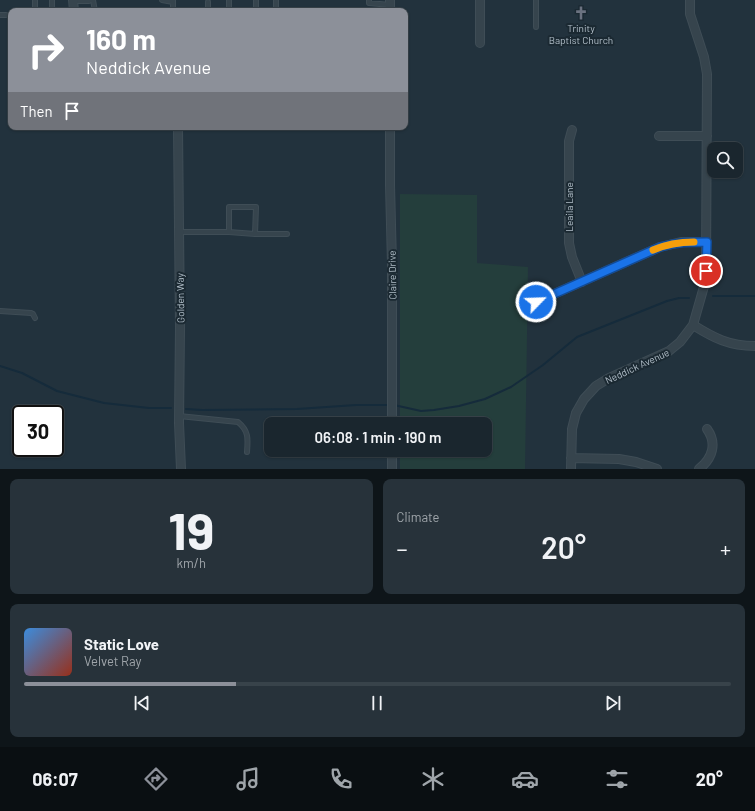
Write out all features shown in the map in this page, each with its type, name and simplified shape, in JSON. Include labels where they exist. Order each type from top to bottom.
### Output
[{"type":"street","points":[[480,0],[480,43]]},
{"type":"street","name":"Neddick Avenue","points":[[571,469],[573,420],[579,406],[596,386],[609,378],[675,347],[693,325],[705,283],[707,242],[707,85],[704,57],[690,14],[690,0]]},
{"type":"street","name":"Golden Way","points":[[178,130],[181,469]]},
{"type":"street","name":"Claire Drive","points":[[390,130],[392,417]]},
{"type":"street","name":"Leaila Lane","points":[[572,130],[569,141],[569,243],[572,257],[582,282]]},
{"type":"street","points":[[659,136],[707,136]]},
{"type":"street","points":[[536,302],[666,246],[681,242],[707,242]]},
{"type":"street","points":[[693,325],[723,341],[740,345],[755,346]]},
{"type":"street","points":[[699,469],[707,462],[712,451],[712,439],[707,429]]},
{"type":"street","points":[[392,457],[392,469]]},
{"type":"street","points":[[571,458],[619,459],[636,462],[657,469]]},
{"type":"lane","points":[[74,0],[92,0]]},
{"type":"lane","points":[[162,0],[173,1]]},
{"type":"lane","points":[[369,0],[370,3],[390,5]]},
{"type":"lane","points":[[536,0],[536,27]]},
{"type":"lane","points":[[208,2],[208,8]]},
{"type":"lane","points":[[0,15],[6,15]]},
{"type":"lane","points":[[229,232],[229,207],[256,207],[255,234]]},
{"type":"lane","points":[[179,232],[287,234]]},
{"type":"lane","points":[[0,312],[31,313],[35,318]]},
{"type":"lane","points":[[180,416],[238,422],[246,431],[248,441],[247,452]]},
{"type":"green space","points":[[400,194],[477,195],[477,263],[528,267],[525,469],[400,469],[400,457],[492,457],[492,417],[400,417]]},
{"type":"waterway","points":[[713,296],[755,296]]},
{"type":"waterway","points":[[394,405],[421,411],[459,406],[485,399],[511,387],[543,365],[577,337],[667,301],[679,298],[689,298]]},
{"type":"waterway","points":[[0,366],[22,373],[57,391],[104,403],[149,408],[171,408]]},
{"type":"waterway","points":[[186,409],[297,409],[356,405],[388,405]]},
{"type":"slow traffic","points":[[653,250],[681,242],[694,242]]},
{"type":"place","name":"Trinity Baptist Church","points":[[581,13]]},
{"type":"route","points":[[536,302],[660,247],[681,242],[707,242],[706,271]]}]
